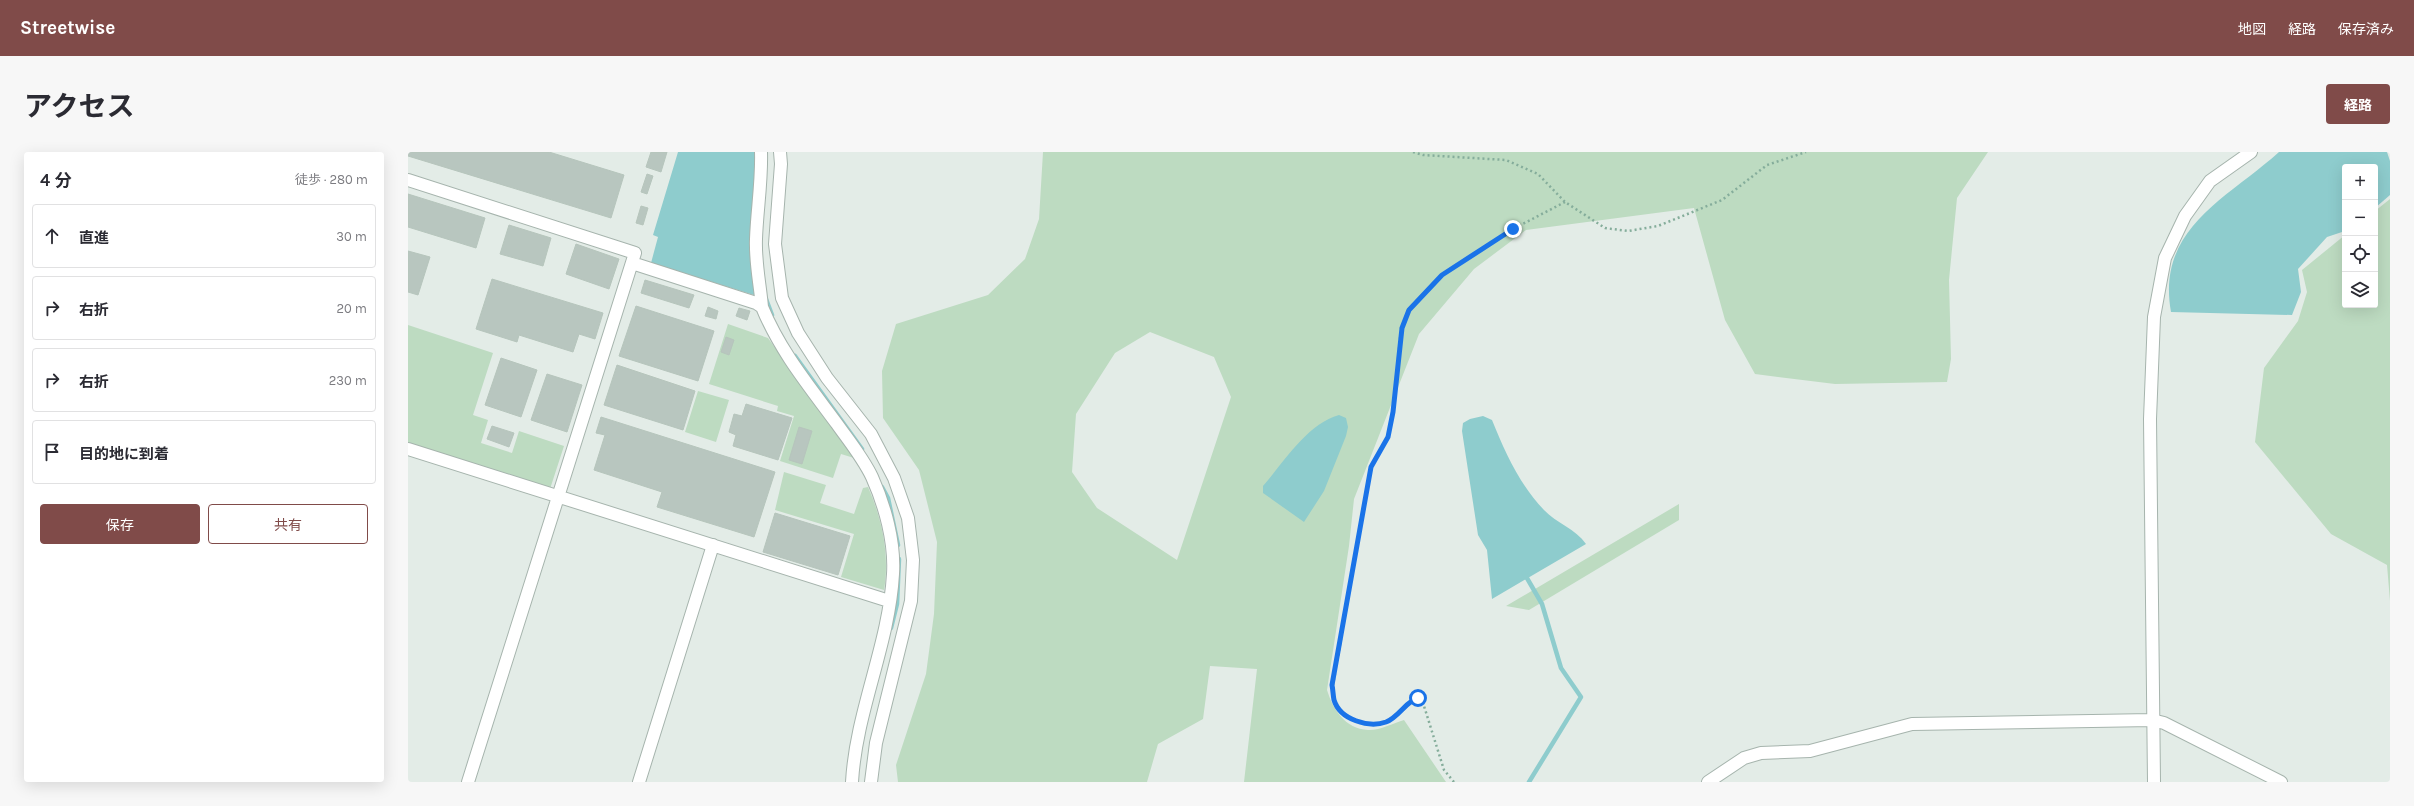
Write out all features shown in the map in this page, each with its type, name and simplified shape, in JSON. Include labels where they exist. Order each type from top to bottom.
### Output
[{"type":"street","points":[[761,152],[762,179],[756,239],[756,267],[762,307],[784,352],[852,445],[871,476],[884,509],[891,540],[893,574],[887,619],[859,728],[852,782]]},
{"type":"street","points":[[780,152],[781,164],[775,244],[782,298],[798,333],[827,378],[871,434],[894,478],[908,518],[913,560],[911,601],[876,743],[871,782]]},
{"type":"street","points":[[2154,782],[2152,720],[2150,419],[2154,317],[2165,258],[2185,216],[2210,180],[2251,152]]},
{"type":"street","points":[[408,180],[635,253],[557,496],[468,782]]},
{"type":"street","points":[[632,263],[756,303],[762,307]]},
{"type":"street","points":[[408,449],[889,601]]},
{"type":"street","points":[[639,782],[713,545]]},
{"type":"street","points":[[1708,782],[1744,758],[1761,753],[1810,751],[1912,724],[2152,720],[2164,722],[2281,782]]},
{"type":"path","points":[[1413,152],[1423,155],[1506,160],[1538,174],[1565,202],[1604,228],[1628,231],[1658,226],[1722,200],[1767,165],[1806,152]]},
{"type":"path","points":[[1454,782],[1444,770],[1424,706],[1418,698],[1412,699],[1403,711],[1386,722],[1365,724],[1346,716],[1334,701],[1332,685],[1371,467],[1388,437],[1393,412],[1402,328],[1409,310],[1442,275],[1513,229],[1565,202]]},
{"type":"green space","points":[[1043,152],[1988,152],[1957,198],[1949,280],[1951,359],[1947,382],[1835,384],[1755,374],[1725,320],[1694,208],[1526,230],[1474,269],[1419,334],[1354,499],[1349,546],[1327,690],[1341,717],[1353,726],[1360,729],[1372,730],[1404,720],[1446,782],[1244,782],[1257,669],[1210,666],[1203,719],[1158,744],[1147,782],[898,782],[896,765],[926,674],[934,614],[937,542],[919,470],[883,418],[882,371],[896,324],[988,295],[1025,259],[1039,219]],"holes":[[[1150,332],[1214,357],[1231,397],[1177,560],[1097,508],[1072,472],[1076,414],[1115,353]]]},
{"type":"green space","points":[[2390,199],[2390,601],[2387,565],[2331,534],[2255,442],[2264,368],[2298,321],[2307,292],[2302,270],[2342,237],[2342,308],[2378,308],[2378,209]]},
{"type":"green space","points":[[728,324],[768,338],[854,458],[841,454],[833,478],[780,461],[794,416],[777,411],[778,406],[709,384]]},
{"type":"green space","points":[[408,325],[493,353],[473,415],[488,420],[481,443],[512,453],[519,431],[564,446],[550,489],[408,444]]},
{"type":"green space","points":[[698,391],[729,400],[716,442],[685,432]]},
{"type":"green space","points":[[784,472],[826,485],[820,503],[854,514],[863,488],[868,487],[884,537],[886,577],[884,590],[841,577],[854,534],[775,510]]},
{"type":"green space","points":[[1679,504],[1679,520],[1529,610],[1506,606]]},
{"type":"water","points":[[678,152],[757,152],[757,296],[651,263],[658,237],[653,235]]},
{"type":"water","points":[[2279,152],[2387,152],[2390,161],[2390,195],[2378,205],[2378,164],[2342,164],[2342,232],[2327,237],[2298,269],[2301,292],[2292,315],[2171,312],[2169,283],[2174,258],[2185,237],[2200,218],[2218,201]]},
{"type":"water","points":[[1339,415],[1346,418],[1348,427],[1346,436],[1324,491],[1304,522],[1263,493],[1263,486],[1306,435],[1327,420]]},
{"type":"water","points":[[1483,416],[1492,420],[1502,444],[1520,479],[1535,500],[1549,515],[1577,534],[1586,544],[1492,599],[1487,550],[1478,535],[1462,431],[1463,423],[1470,419]]},
{"type":"building","points":[[408,152],[549,152],[624,175],[611,218],[408,156]]},
{"type":"building","points":[[651,152],[667,152],[661,172],[646,167]]},
{"type":"building","points":[[647,174],[653,176],[647,194],[641,192]]},
{"type":"building","points":[[408,194],[485,218],[476,248],[408,227]]},
{"type":"building","points":[[641,206],[648,208],[643,225],[636,223]]},
{"type":"building","points":[[509,225],[551,238],[543,266],[500,254]]},
{"type":"building","points":[[576,244],[619,259],[609,289],[566,274]]},
{"type":"building","points":[[408,251],[430,257],[418,295],[408,292]]},
{"type":"building","points":[[492,279],[603,313],[595,339],[579,334],[573,352],[519,335],[517,342],[476,329]]},
{"type":"building","points":[[645,280],[694,295],[689,308],[641,293]]},
{"type":"building","points":[[636,306],[714,331],[698,381],[619,356]]},
{"type":"building","points":[[708,307],[718,311],[716,319],[705,316]]},
{"type":"building","points":[[739,308],[750,311],[747,320],[736,316]]},
{"type":"building","points":[[726,337],[734,340],[729,355],[721,352]]},
{"type":"building","points":[[501,358],[537,370],[521,417],[485,405]]},
{"type":"building","points":[[617,365],[695,391],[683,430],[604,405]]},
{"type":"building","points":[[547,374],[582,385],[567,432],[531,420]]},
{"type":"building","points":[[746,404],[792,418],[778,460],[733,446],[736,435],[729,432],[734,414],[742,416]]},
{"type":"building","points":[[601,417],[775,472],[754,537],[657,507],[662,492],[594,470],[605,435],[596,433]]},
{"type":"building","points":[[492,426],[514,433],[509,447],[487,439]]},
{"type":"building","points":[[799,427],[812,431],[802,464],[789,460]]},
{"type":"building","points":[[775,513],[850,536],[838,575],[763,552]]},
{"type":"waterway","points":[[766,299],[772,315]]},
{"type":"waterway","points":[[795,356],[862,449]]},
{"type":"waterway","points":[[882,487],[888,498],[898,545]]},
{"type":"waterway","points":[[891,628],[897,604],[899,559]]},
{"type":"waterway","points":[[1524,573],[1542,604],[1561,668],[1581,697],[1529,782]]},
{"type":"route","points":[[1418,698],[1412,699],[1403,711],[1386,722],[1365,724],[1346,716],[1334,701],[1332,685],[1371,467],[1388,437],[1393,412],[1402,328],[1409,310],[1442,275],[1513,229]]}]
